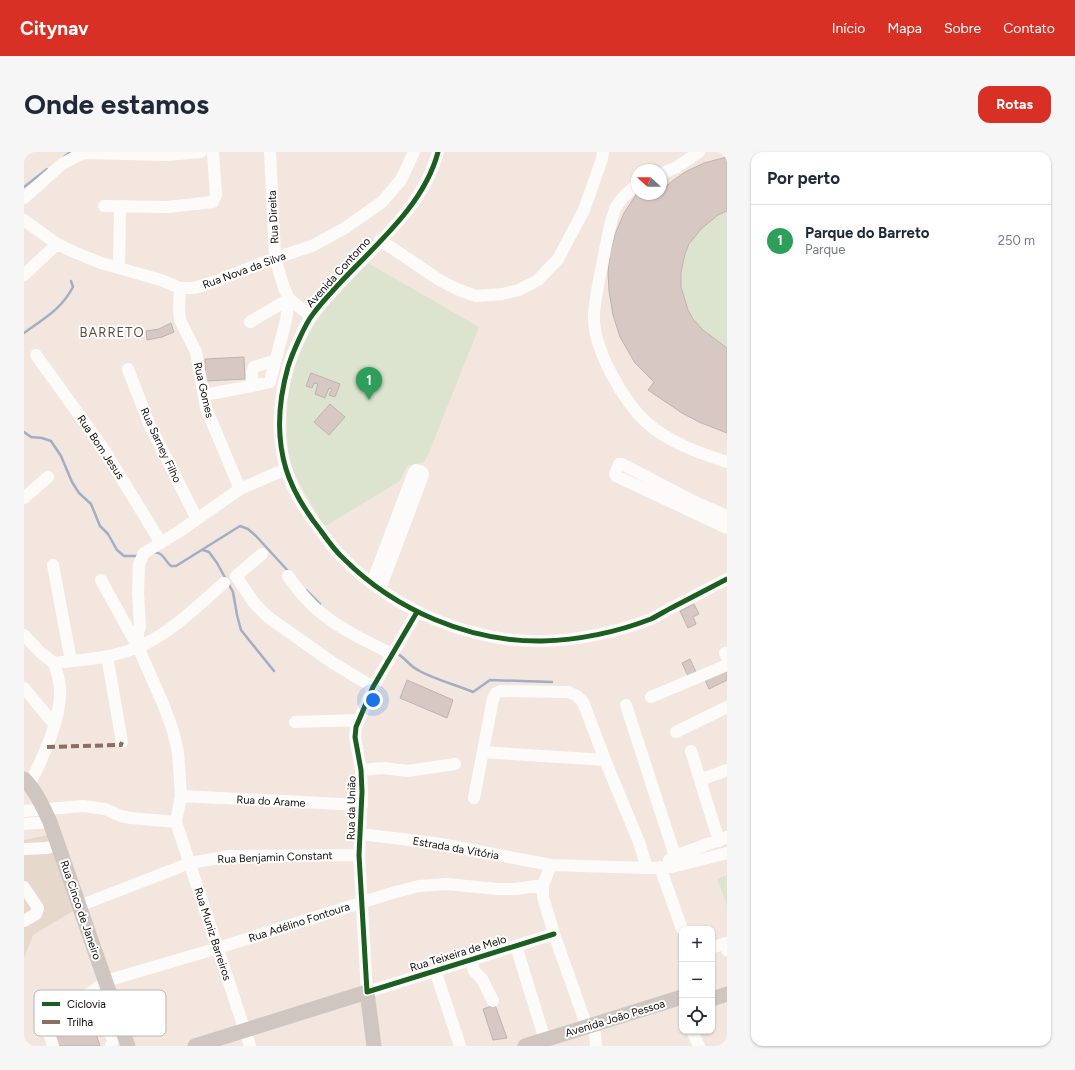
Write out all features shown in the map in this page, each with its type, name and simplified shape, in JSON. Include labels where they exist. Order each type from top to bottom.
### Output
[{"type":"main road","name":"Rua Cinco de Janeiro","points":[[26,783],[48,816],[109,990]]},
{"type":"main road","points":[[715,987],[727,984]]},
{"type":"main road","name":"Rua Teixeira de Melo","points":[[195,1046],[367,992]]},
{"type":"main road","points":[[367,992],[374,1046]]},
{"type":"main road","points":[[715,998],[727,994]]},
{"type":"main road","name":"Avenida João Pessoa","points":[[592,1036],[680,998]]},
{"type":"main road","name":"Avenida João Pessoa","points":[[525,1046],[555,1044],[592,1036],[679,1009]]},
{"type":"main road","name":"Rua Cinco de Janeiro","points":[[125,1036],[128,1046]]},
{"type":"street","points":[[24,198],[62,164],[86,153],[167,155],[201,152]]},
{"type":"street","points":[[104,206],[167,207],[213,202],[216,195],[213,152]]},
{"type":"street","name":"Rua Direita","points":[[270,152],[275,258],[289,299]]},
{"type":"street","name":"Rua Nova da Silva","points":[[24,220],[57,244],[102,262],[161,280],[180,288],[194,288],[312,246],[345,228],[382,202],[402,180],[414,152]]},
{"type":"street","name":"Avenida Contorno","points":[[438,152],[429,177],[416,200],[311,316],[290,363],[282,397],[280,431],[281,445],[286,469],[306,512],[342,558],[376,586],[417,612],[459,629],[484,635],[521,640],[562,640],[606,633],[652,618],[727,580]]},
{"type":"street","points":[[380,240],[440,281],[459,290],[476,296],[502,294],[519,290],[538,280],[558,259],[584,210],[602,159],[603,152]]},
{"type":"street","points":[[667,171],[677,167],[699,152]]},
{"type":"street","points":[[631,190],[616,207],[610,230],[598,287],[594,319],[596,338],[605,363],[615,381],[626,398],[646,423],[673,441],[705,455],[727,462]]},
{"type":"street","points":[[119,267],[120,207]]},
{"type":"street","points":[[24,275],[57,244]]},
{"type":"street","name":"Rua Gomes","points":[[180,288],[180,320],[196,352],[206,408],[240,489]]},
{"type":"street","points":[[289,299],[311,316]]},
{"type":"street","points":[[250,322],[289,299]]},
{"type":"street","points":[[204,394],[270,382],[286,320],[289,299]]},
{"type":"street","name":"Rua Bom Jesus","points":[[36,355],[103,448],[161,543]]},
{"type":"street","points":[[252,386],[252,372],[254,367],[276,360]]},
{"type":"street","name":"Rua Sarney Filho","points":[[128,369],[150,426],[197,519]]},
{"type":"street","points":[[727,516],[695,502],[622,464],[619,464],[615,474],[616,476],[727,528]]},
{"type":"street","points":[[138,647],[140,621],[138,593],[141,559],[161,543],[240,489],[286,469]]},
{"type":"street","points":[[416,470],[420,471],[423,475],[376,586],[414,472],[416,470]]},
{"type":"street","points":[[24,498],[48,477]]},
{"type":"street","points":[[262,554],[236,576],[254,603],[268,617],[332,663],[373,686]]},
{"type":"street","points":[[53,565],[71,661]]},
{"type":"street","points":[[288,576],[312,605],[337,624],[361,639],[394,652]]},
{"type":"street","points":[[24,824],[83,806],[105,809],[130,818],[176,822],[181,796],[178,752],[173,731],[164,706],[138,647],[101,580]]},
{"type":"street","points":[[54,663],[107,656],[126,652],[138,647],[184,618],[224,583]]},
{"type":"street","name":"Rua da União","points":[[367,992],[359,855],[362,805],[361,770],[354,737],[359,720],[373,686],[417,612]]},
{"type":"street","points":[[24,635],[40,652],[54,663],[60,689],[57,716],[47,747],[26,783]]},
{"type":"street","points":[[107,656],[122,742]]},
{"type":"street","points":[[651,697],[726,658]]},
{"type":"street","points":[[24,688],[54,724]]},
{"type":"street","points":[[474,798],[493,699],[496,693],[500,691],[552,691],[574,694],[580,698],[639,842],[647,868]]},
{"type":"street","points":[[626,705],[675,856]]},
{"type":"street","points":[[676,732],[727,707]]},
{"type":"street","points":[[295,722],[359,720]]},
{"type":"street","points":[[681,926],[660,867],[675,856],[723,839],[700,780],[691,751]]},
{"type":"street","points":[[483,752],[605,760]]},
{"type":"street","points":[[361,770],[383,768],[407,771],[455,764]]},
{"type":"street","points":[[700,780],[727,770]]},
{"type":"street","name":"Rua do Arame","points":[[181,796],[362,805]]},
{"type":"street","points":[[24,811],[48,816]]},
{"type":"street","name":"Rua Muniz Barreiros","points":[[176,822],[250,1046]]},
{"type":"street","name":"Estrada da Vitória","points":[[360,834],[435,843],[551,865],[647,868],[678,866],[727,853]]},
{"type":"street","points":[[24,849],[47,848],[58,844]]},
{"type":"street","name":"Rua Benjamin Constant","points":[[79,906],[190,863],[230,856],[359,855]]},
{"type":"street","points":[[551,865],[542,885],[543,897],[554,934],[592,1036]]},
{"type":"street","name":"Rua Adélino Fontoura","points":[[106,981],[218,948],[392,893],[426,885],[447,884],[497,889],[516,889],[542,885]]},
{"type":"street","points":[[24,921],[38,911],[38,908],[25,890]]},
{"type":"street","name":"Rua Teixeira de Melo","points":[[367,992],[554,934]]},
{"type":"street","points":[[715,947],[725,943],[727,950]]},
{"type":"street","points":[[516,946],[555,1044]]},
{"type":"street","points":[[471,959],[474,971],[482,979],[493,1001]]},
{"type":"street","points":[[436,970],[460,1046]]},
{"type":"street","points":[[96,990],[106,981]]},
{"type":"street","points":[[693,1034],[699,1046]]},
{"type":"street","points":[[50,1036],[53,1046]]},
{"type":"street","points":[[111,1036],[113,1040],[111,1046]]},
{"type":"shaded area","points":[[48,835],[73,911],[33,935],[24,958],[24,840]]},
{"type":"green space","points":[[727,211],[727,348],[704,331],[692,318],[685,303],[681,287],[681,271],[691,242],[701,229],[713,219]]},
{"type":"green space","points":[[368,263],[479,327],[424,462],[407,466],[400,481],[324,527],[299,483],[290,463],[287,410],[290,384],[297,360],[314,325],[333,301]]},
{"type":"green space","points":[[727,875],[727,905],[717,879]]},
{"type":"building","points":[[727,157],[727,211],[718,215],[701,229],[689,244],[681,272],[681,287],[688,310],[693,319],[703,330],[727,348],[727,433],[699,422],[682,413],[648,390],[654,382],[635,363],[620,337],[613,315],[609,291],[608,273],[610,253],[616,232],[624,213],[632,200],[667,200],[667,186],[685,172],[704,163]]},
{"type":"building","points":[[171,323],[174,332],[162,337],[147,340],[146,331],[159,329]]},
{"type":"building","points":[[244,357],[245,379],[206,381],[205,359]]},
{"type":"building","points":[[311,373],[340,384],[335,397],[329,395],[332,389],[329,388],[325,398],[315,394],[318,384],[314,383],[312,388],[306,386]]},
{"type":"building","points":[[330,404],[345,417],[329,435],[314,422]]},
{"type":"building","points":[[694,604],[699,614],[693,617],[696,624],[688,628],[680,611]]},
{"type":"building","points":[[690,659],[696,672],[688,676],[682,663]]},
{"type":"building","points":[[727,671],[727,680],[709,689],[705,680]]},
{"type":"building","points":[[407,680],[453,700],[447,718],[400,698]]},
{"type":"building","points":[[495,1005],[507,1038],[493,1040],[483,1009]]},
{"type":"building","points":[[54,1036],[97,1036],[100,1046],[58,1046]]},
{"type":"waterway","points":[[64,157],[70,152]]},
{"type":"waterway","points":[[24,187],[47,169]]},
{"type":"waterway","points":[[24,333],[63,302],[73,287],[71,281]]},
{"type":"waterway","points":[[24,432],[31,437],[51,441],[61,456],[72,482],[79,493],[91,504],[100,526],[108,534],[117,550],[124,556],[139,556]]},
{"type":"waterway","points":[[154,552],[162,555],[171,566],[176,566],[240,526],[248,529],[256,536],[289,572]]},
{"type":"waterway","points":[[203,550],[209,552],[217,563],[233,592],[241,630],[274,671]]},
{"type":"waterway","points":[[306,590],[320,604]]},
{"type":"waterway","points":[[396,653],[409,664],[424,673],[473,692],[490,680],[552,682]]},
{"type":"marked path","points":[[47,747],[121,745],[122,742]]},
{"type":"cycle path","points":[[438,152],[429,175],[417,197],[384,238],[329,295],[313,314],[290,361],[282,392],[280,418],[281,444],[289,477],[300,502],[310,517],[341,556],[364,577],[386,593],[410,608],[435,620],[487,636],[515,640],[542,641],[584,637],[625,628],[651,619],[727,579]]},
{"type":"cycle path","points":[[417,612],[373,687],[356,727],[355,737],[361,770],[362,792],[359,855],[367,992],[554,934]]},
{"type":"place","name":"Parque do Barreto","points":[[369,400]]},
{"type":"district","name":"BARRETO","points":[[112,332]]}]
